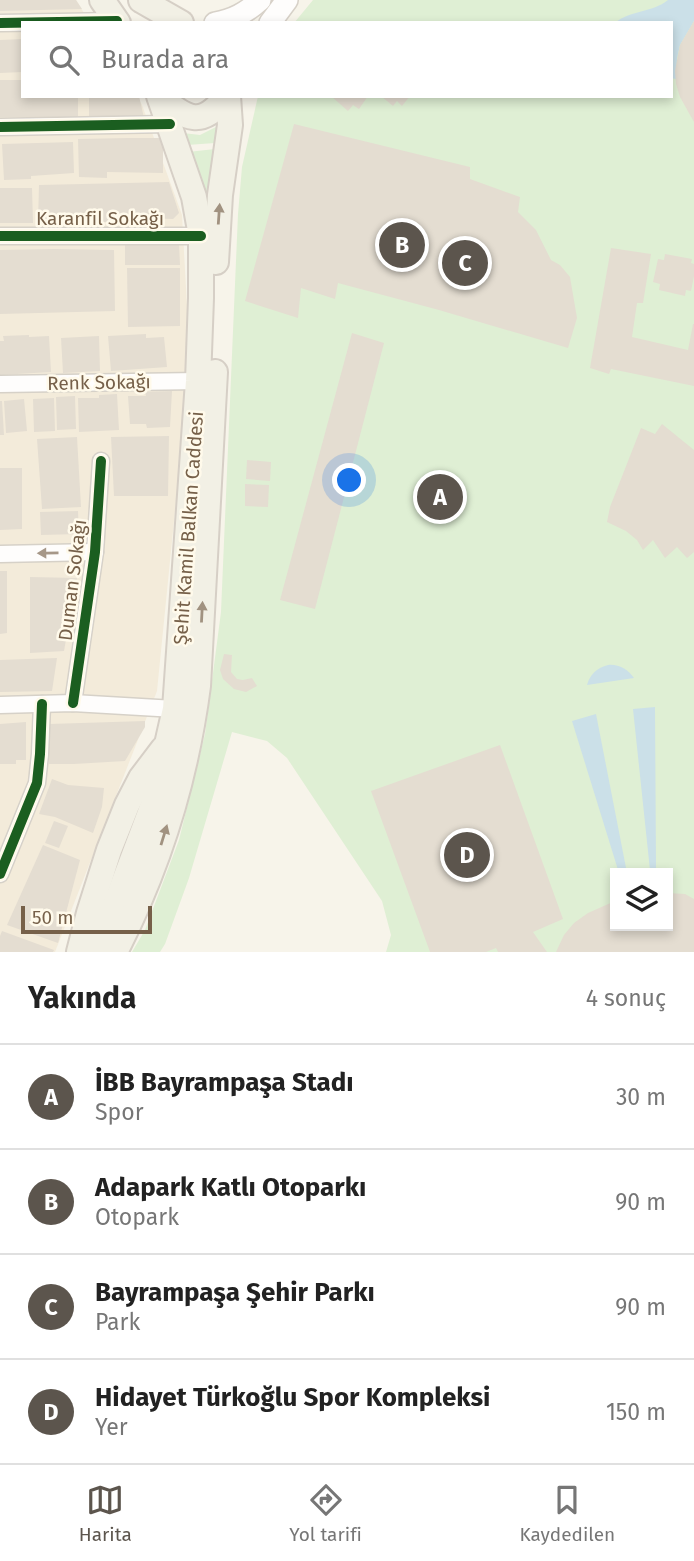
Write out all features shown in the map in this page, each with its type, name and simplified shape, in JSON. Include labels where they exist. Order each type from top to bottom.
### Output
[{"type":"main road","points":[[102,0],[116,21]]},
{"type":"main road","points":[[141,0],[178,21]]},
{"type":"main road","points":[[222,21],[249,10],[260,0]]},
{"type":"main road","points":[[271,21],[287,0]]},
{"type":"main road","name":"Şehit Kamil Balkan Caddesi","points":[[115,952],[154,802],[174,709],[198,381],[201,236],[194,197],[160,98]]},
{"type":"main road","points":[[161,98],[186,117],[197,118],[215,110],[225,98]]},
{"type":"main road","name":"Şehit Kamil Balkan Caddesi","points":[[93,952],[159,851],[179,786],[198,686],[214,400],[216,247],[230,125],[227,98]]},
{"type":"main road","points":[[79,952],[109,850],[127,805],[141,778],[167,743]]},
{"type":"main road","points":[[109,850],[106,890],[128,899]]},
{"type":"street","points":[[0,23],[21,23]]},
{"type":"street","points":[[0,127],[170,124]]},
{"type":"street","name":"Karanfil Sokağı","points":[[0,236],[201,236]]},
{"type":"street","name":"Renk Sokağı","points":[[0,384],[198,381]]},
{"type":"street","name":"Duman Sokağı","points":[[73,703],[95,552],[101,461]]},
{"type":"street","points":[[0,554],[95,552]]},
{"type":"street","points":[[0,705],[73,703],[174,709]]},
{"type":"street","points":[[0,874],[37,783],[42,704]]},
{"type":"shaded area","points":[[0,0],[76,0],[89,21],[21,21],[21,98],[138,98],[182,215],[190,361],[157,691],[55,952],[0,952]]},
{"type":"green space","points":[[313,0],[694,0],[694,952],[386,952],[391,935],[382,901],[287,758],[267,741],[232,732],[189,878],[165,944],[160,952],[132,952],[145,930],[179,840],[205,734],[221,612],[242,167],[258,98],[673,98],[673,21],[296,21]]},
{"type":"green space","points":[[216,127],[215,143],[187,145],[183,133],[200,135]]},
{"type":"green space","points":[[215,149],[210,216],[188,152]]},
{"type":"water","points":[[668,0],[694,0],[694,21],[680,45],[676,79],[673,78],[673,21],[618,21]]},
{"type":"water","points":[[608,665],[622,668],[634,678],[587,685],[595,672]]},
{"type":"water","points":[[655,707],[656,868],[650,868],[633,709]]},
{"type":"water","points":[[596,714],[626,868],[617,868],[572,721]]},
{"type":"building","points":[[0,0],[76,0],[82,9],[0,11]]},
{"type":"building","points":[[694,21],[694,122],[680,97],[675,71],[680,45]]},
{"type":"building","points":[[21,39],[21,72],[0,73],[0,40]]},
{"type":"building","points":[[0,80],[21,80],[21,98],[78,98],[78,117],[0,117]]},
{"type":"building","points":[[89,98],[139,98],[144,118],[89,120]]},
{"type":"building","points":[[333,98],[367,98],[359,109],[353,105],[348,111]]},
{"type":"building","points":[[383,98],[408,98],[402,106],[397,101],[393,106]]},
{"type":"building","points":[[294,124],[470,167],[470,179],[520,197],[518,212],[536,230],[551,260],[560,265],[570,277],[577,318],[568,348],[338,283],[335,299],[301,288],[298,318],[245,301]]},
{"type":"building","points":[[163,138],[163,173],[107,172],[107,178],[79,177],[78,139]]},
{"type":"building","points":[[73,142],[74,173],[4,180],[2,144]]},
{"type":"building","points":[[169,182],[179,213],[173,219],[147,218],[146,222],[38,222],[39,185]]},
{"type":"building","points":[[0,188],[32,188],[33,223],[0,223]]},
{"type":"building","points":[[179,243],[180,265],[125,265],[125,244]]},
{"type":"building","points":[[611,248],[651,254],[643,303],[637,303],[632,337],[688,350],[694,324],[694,386],[611,369],[609,374],[590,368]]},
{"type":"building","points":[[0,250],[114,250],[115,311],[0,314]]},
{"type":"building","points":[[665,254],[692,259],[694,276],[691,291],[686,290],[685,296],[659,290],[660,284],[653,282],[658,259],[664,260]]},
{"type":"building","points":[[127,268],[180,268],[180,326],[128,327]]},
{"type":"building","points":[[352,333],[384,343],[315,609],[280,600]]},
{"type":"building","points":[[146,334],[146,338],[164,337],[167,367],[111,371],[108,336]]},
{"type":"building","points":[[3,336],[49,336],[51,372],[0,375],[0,341],[4,341]]},
{"type":"building","points":[[99,336],[100,371],[63,373],[61,338]]},
{"type":"building","points":[[172,391],[170,427],[147,428],[146,424],[130,424],[128,396]]},
{"type":"building","points":[[117,394],[119,430],[79,432],[78,398],[99,398],[99,395]]},
{"type":"building","points":[[75,396],[76,429],[57,430],[56,397]]},
{"type":"building","points":[[54,398],[55,431],[34,432],[33,399]]},
{"type":"building","points":[[24,399],[27,431],[6,433],[4,401]]},
{"type":"building","points":[[2,401],[4,435],[0,435]]},
{"type":"building","points":[[662,424],[694,450],[694,552],[687,558],[677,547],[665,558],[653,540],[643,550],[637,540],[626,531],[607,522],[610,507],[641,428],[655,434]]},
{"type":"building","points":[[169,436],[168,496],[114,496],[111,437]]},
{"type":"building","points":[[77,437],[81,507],[42,509],[37,439]]},
{"type":"building","points":[[247,460],[271,462],[270,481],[246,479]]},
{"type":"building","points":[[0,468],[22,468],[22,529],[0,530]]},
{"type":"building","points":[[245,484],[269,485],[268,507],[245,506]]},
{"type":"building","points":[[78,511],[79,534],[41,535],[40,512]]},
{"type":"building","points":[[0,571],[7,571],[7,633],[0,634]]},
{"type":"building","points":[[30,577],[77,578],[64,651],[30,653]]},
{"type":"building","points":[[224,654],[232,655],[231,672],[237,679],[252,678],[257,686],[246,692],[234,689],[223,679],[220,670]]},
{"type":"building","points":[[57,658],[52,691],[0,692],[0,660]]},
{"type":"building","points":[[145,721],[145,727],[125,761],[49,764],[49,724]]},
{"type":"building","points":[[26,722],[26,760],[16,760],[16,764],[0,764],[0,724]]},
{"type":"building","points":[[500,745],[563,919],[533,932],[547,952],[498,952],[496,948],[486,952],[430,952],[371,791]]},
{"type":"building","points":[[52,779],[68,785],[104,788],[102,807],[93,833],[55,817],[39,814]]},
{"type":"building","points":[[54,821],[68,826],[59,848],[45,843]]},
{"type":"building","points":[[43,845],[80,860],[58,943],[7,925]]},
{"type":"building","points":[[673,893],[685,894],[694,899],[694,952],[556,952],[564,935],[588,913],[610,903],[610,931],[673,931]]},
{"type":"building","points":[[2,931],[54,950],[0,952]]},
{"type":"cycle path","points":[[0,23],[21,23]]},
{"type":"cycle path","points":[[0,127],[170,124]]},
{"type":"cycle path","points":[[0,236],[201,236]]},
{"type":"cycle path","points":[[73,703],[95,552],[101,461]]},
{"type":"cycle path","points":[[0,874],[37,783],[42,704]]},
{"type":"place","name":"Adapark Katlı Otoparkı","points":[[402,245]]},
{"type":"place","name":"Bayrampaşa Şehir Parkı","points":[[465,263]]},
{"type":"place","name":"İBB Bayrampaşa Stadı","points":[[440,497]]},
{"type":"place","name":"Hidayet Türkoğlu Spor Kompleksi","points":[[467,855]]}]
